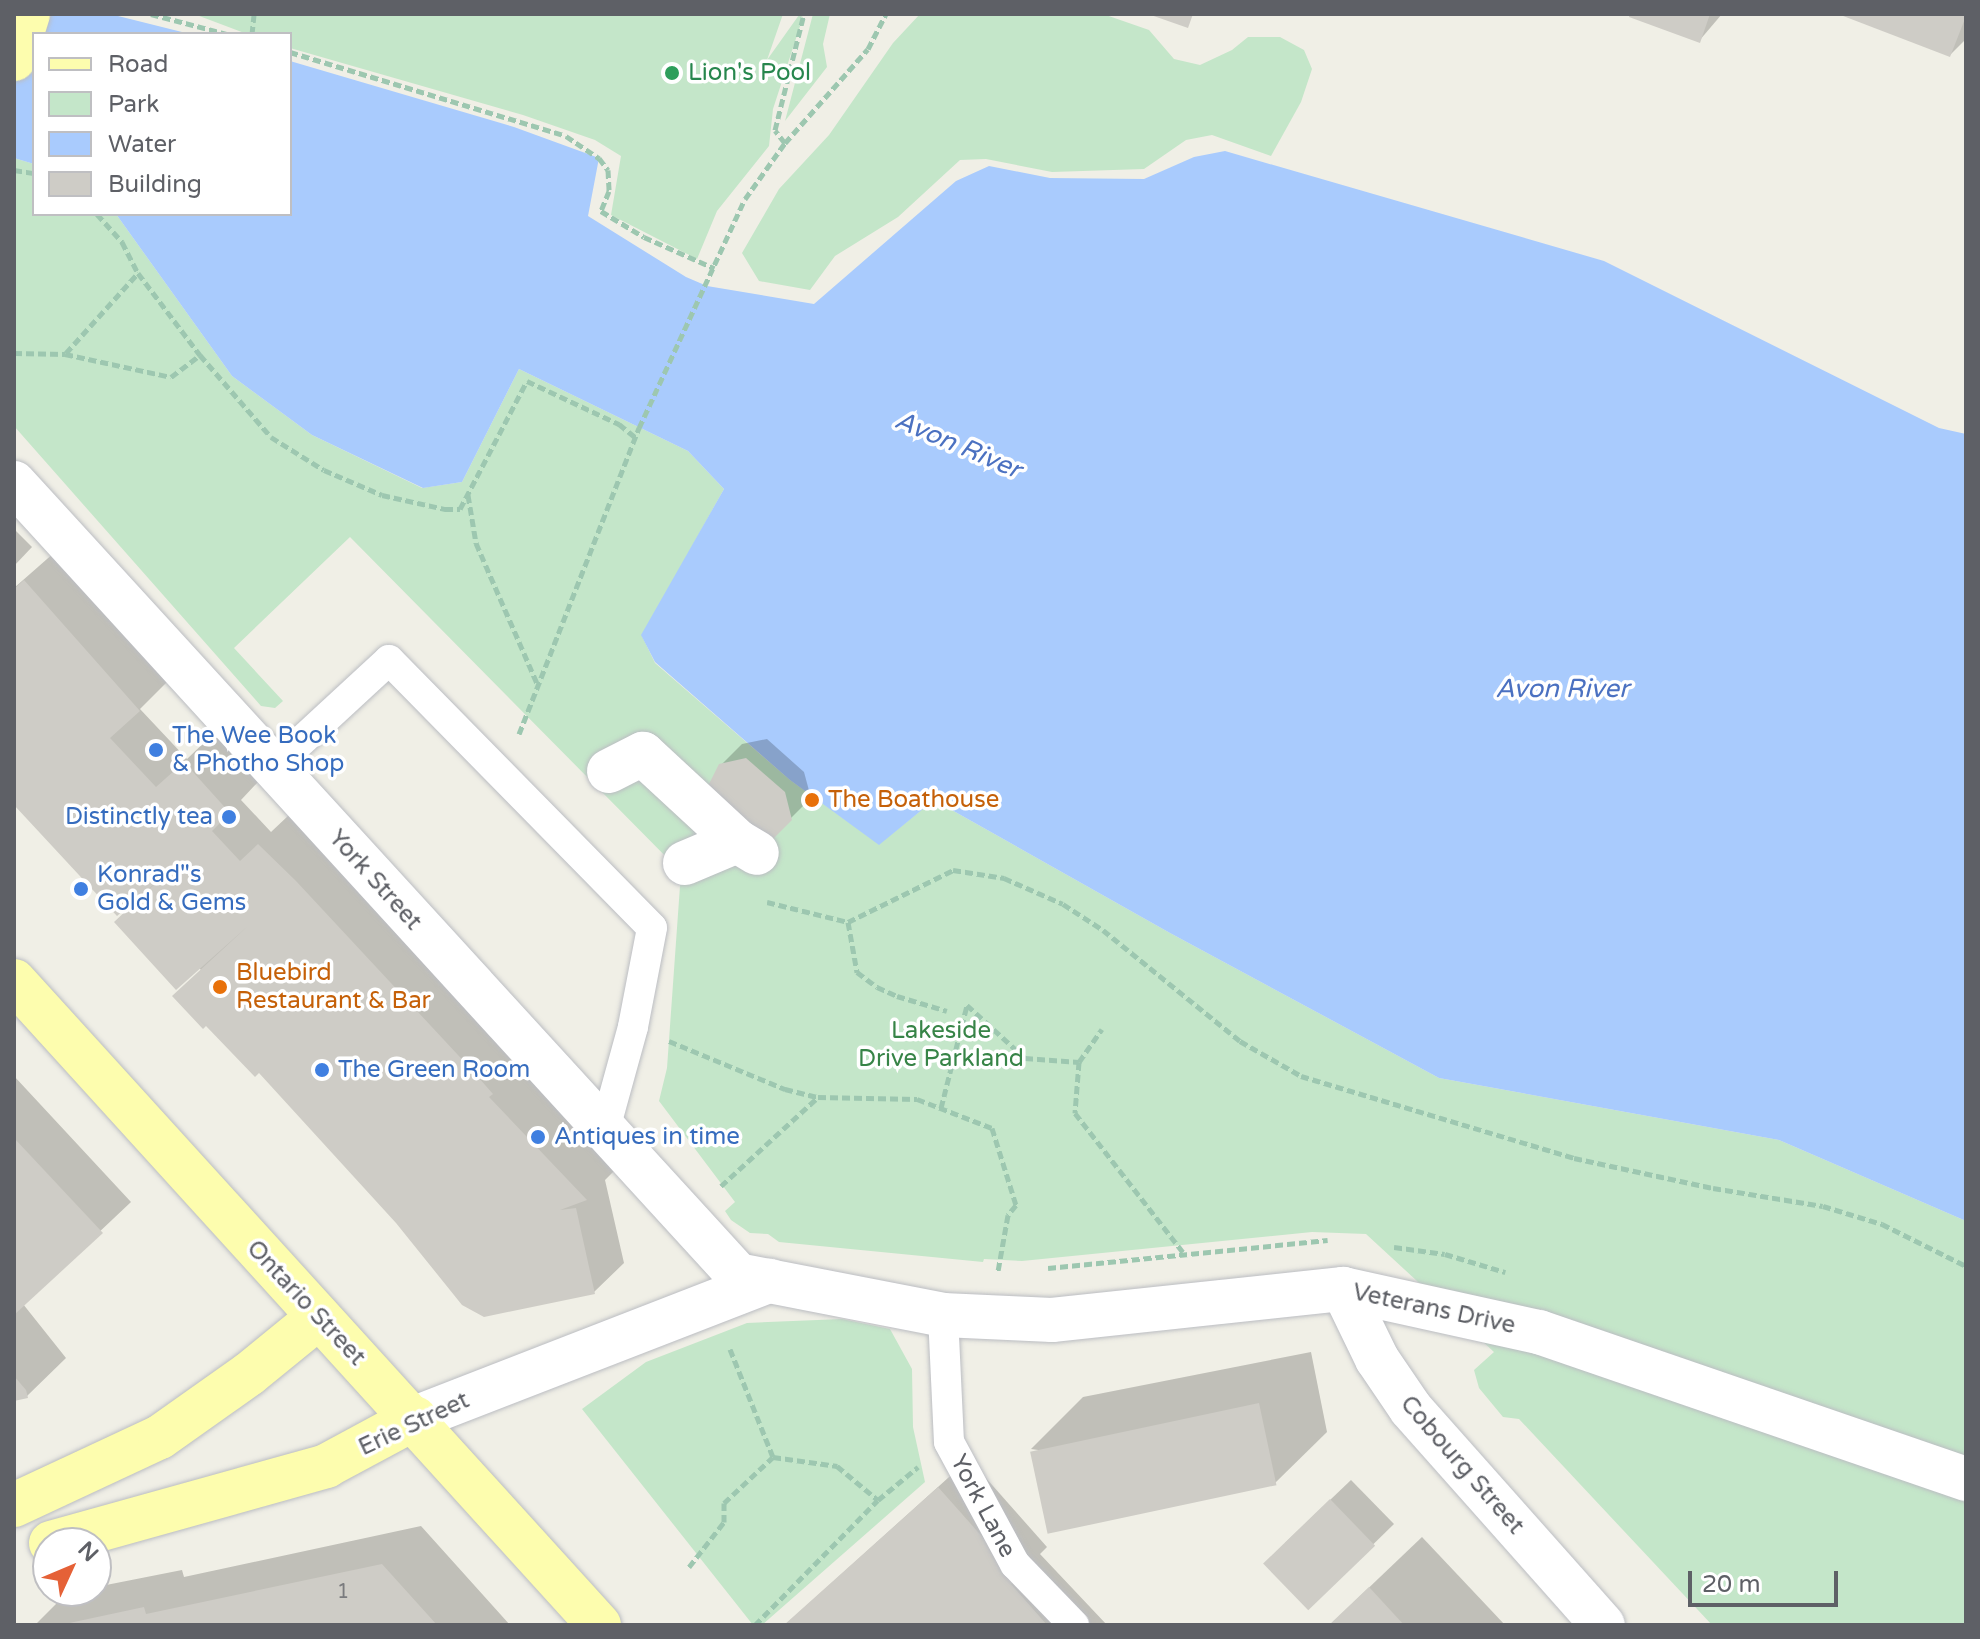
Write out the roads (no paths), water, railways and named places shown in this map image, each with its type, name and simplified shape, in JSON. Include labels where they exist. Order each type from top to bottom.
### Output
[{"type":"main road","points":[[14,59],[28,14]]},
{"type":"main road","name":"Ontario Street","points":[[14,981],[319,1317],[415,1418],[599,1625]]},
{"type":"main road","points":[[14,1505],[160,1437],[249,1374],[319,1317]]},
{"type":"main road","name":"Erie Street","points":[[107,1527],[326,1466],[415,1418]]},
{"type":"street","name":"York Street","points":[[14,483],[604,1132],[753,1278]]},
{"type":"street","points":[[609,771],[643,754],[747,847],[685,863]]},
{"type":"street","name":"Veterans Drive","points":[[753,1278],[943,1315],[1052,1320],[1343,1289],[1539,1332],[1966,1479]]},
{"type":"street","name":"Erie Street","points":[[415,1418],[753,1278]]},
{"type":"street","name":"Cobourg Street","points":[[1343,1289],[1377,1359],[1411,1409],[1603,1625]]},
{"type":"lane","points":[[272,768],[389,660],[503,780],[652,928],[633,1027],[604,1132]]},
{"type":"lane","name":"York Lane","points":[[943,1315],[949,1442],[1015,1564],[1074,1625]]},
{"type":"water","points":[[14,14],[110,14],[182,32],[32,32],[32,163],[14,158]]},
{"type":"water","name":"Avon River","points":[[292,62],[514,127],[599,158],[588,216],[686,277],[707,286],[814,304],[956,181],[989,166],[1050,178],[1144,179],[1194,157],[1225,151],[1604,261],[1939,428],[1966,434],[1966,1221],[1779,1140],[1439,1078],[1170,933],[934,800],[879,845],[790,780],[655,662],[641,635],[724,489],[688,451],[519,369],[462,482],[423,488],[312,435],[232,376],[117,216],[292,216]]},
{"type":"place","name":"Lion's Pool","points":[[672,73]]},
{"type":"place","name":"The Wee Book & Photho Shop","points":[[156,750]]},
{"type":"place","name":"The Boathouse","points":[[812,800]]},
{"type":"place","name":"Distinctly tea","points":[[229,817]]},
{"type":"place","name":"Konrad\"s Gold & Gems","points":[[81,889]]},
{"type":"place","name":"Bluebird Restaurant & Bar","points":[[220,987]]},
{"type":"place","name":"The Green Room","points":[[322,1070]]},
{"type":"place","name":"Antiques in time","points":[[538,1137]]},
{"type":"park label","name":"Lakeside Drive Parkland","points":[[941,1045]]}]
